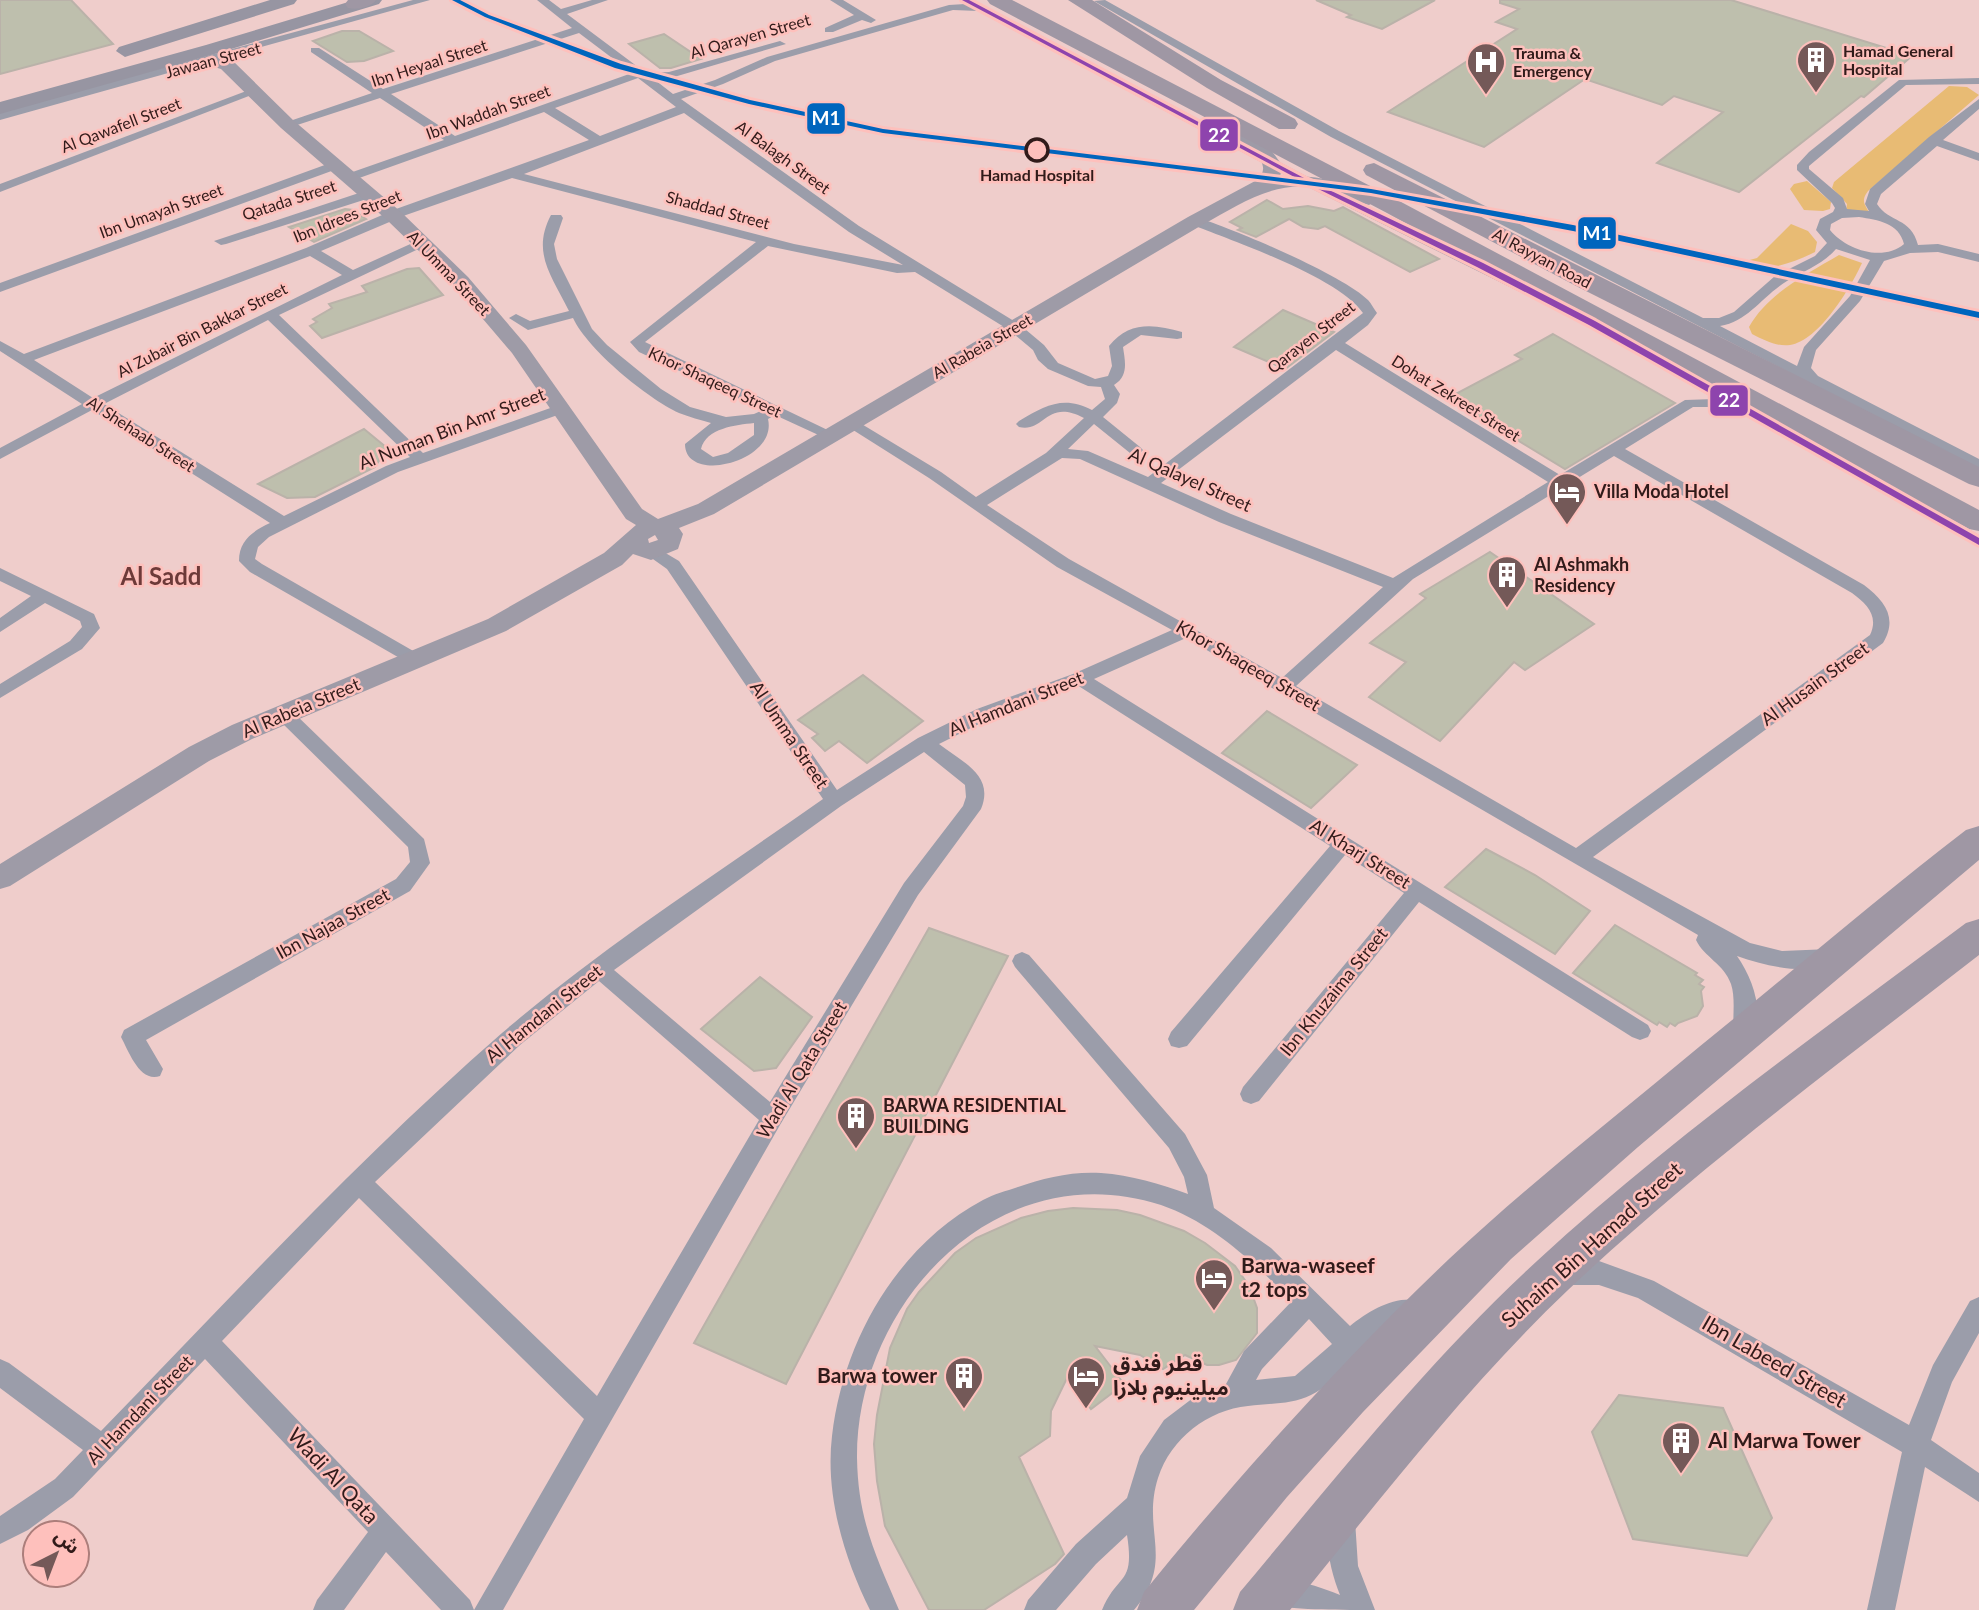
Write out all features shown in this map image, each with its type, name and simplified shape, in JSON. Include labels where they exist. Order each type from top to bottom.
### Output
[{"type":"highway","name":"Al Rayyan Road","points":[[1086,6],[1214,84],[1587,282],[1979,478]]},
{"type":"highway","points":[[1086,6],[1161,36]]},
{"type":"highway","points":[[1086,6],[1153,62],[1214,84]]},
{"type":"highway","name":"Al Rayyan Road","points":[[993,9],[1044,26],[1223,117],[1395,208],[1700,378],[1979,524]]},
{"type":"highway","points":[[1182,48],[1214,84]]},
{"type":"highway","points":[[1700,378],[1805,412],[1979,500]]},
{"type":"highway","points":[[1928,515],[1979,524]]},
{"type":"highway","points":[[1162,1610],[1294,1452],[1427,1311],[1528,1216],[1835,957],[1979,840]]},
{"type":"highway","name":"Suhaim Bin Hamad Street","points":[[1263,1603],[1465,1366],[1554,1274],[1723,1129],[1979,934]]},
{"type":"main road","name":"Jawaan Street","points":[[104,58],[288,0]]},
{"type":"main road","name":"Jawaan Street","points":[[0,108],[365,2]]},
{"type":"main road","points":[[113,76],[190,66]]},
{"type":"street","name":"Jawaan Street","points":[[0,116],[190,66],[224,60],[425,0]]},
{"type":"street","name":"Al Balagh Street","points":[[542,0],[685,108],[854,229],[1014,327],[1039,348],[1043,357],[1053,366],[1093,383],[1106,383]]},
{"type":"street","points":[[559,13],[603,0]]},
{"type":"street","points":[[835,0],[883,27]]},
{"type":"street","name":"Al Rayyan Road","points":[[965,0],[993,9],[1302,179],[1480,265],[1700,378],[1733,403],[1979,542]]},
{"type":"street","points":[[673,98],[771,60],[956,4],[993,9]]},
{"type":"street","name":"Al Qarayen Street","points":[[641,75],[679,73],[847,25],[862,15]]},
{"type":"street","name":"Ibn Heyaal Street","points":[[286,124],[383,95],[580,29]]},
{"type":"street","name":"Al Rayyan Road","points":[[1161,36],[1394,166],[1704,321],[1979,464]]},
{"type":"street","points":[[314,50],[454,141]]},
{"type":"street","name":"Al Umma Street","points":[[224,60],[286,124],[394,216],[461,281],[519,349],[834,801]]},
{"type":"street","name":"Ibn Waddah Street","points":[[341,172],[454,141],[641,75]]},
{"type":"street","points":[[1839,214],[1839,201],[1805,173],[1803,165],[1900,84],[1915,80],[1979,81]]},
{"type":"street","points":[[1956,81],[1979,90]]},
{"type":"street","name":"Al Qawafell Street","points":[[0,188],[253,92]]},
{"type":"street","points":[[1879,217],[1872,208],[1872,195],[1978,101]]},
{"type":"street","points":[[546,108],[599,141]]},
{"type":"street","name":"Ibn Idrees Street","points":[[23,359],[311,251],[394,216],[685,108]]},
{"type":"street","points":[[1223,117],[1232,128],[1263,150],[1272,163],[1273,175],[1261,186]]},
{"type":"street","points":[[1933,141],[1979,155]]},
{"type":"street","name":"Ibn Umayah Street","points":[[0,288],[341,172]]},
{"type":"street","name":"Shaddad Street","points":[[511,174],[766,241],[897,269],[917,268]]},
{"type":"street","name":"Al Rabeia Street","points":[[3,873],[199,754],[242,732],[286,716],[497,625],[706,509],[1195,221],[1261,186],[1302,179],[1330,184],[1395,208]]},
{"type":"street","name":"Qatada Street","points":[[221,241],[368,194]]},
{"type":"street","points":[[1954,251],[1909,249],[1898,254],[1881,256],[1856,252],[1835,243],[1826,234],[1823,226],[1828,219],[1839,214],[1879,217],[1954,251],[1979,258]]},
{"type":"street","points":[[556,218],[547,244],[550,259],[586,331],[602,348],[656,392],[685,410],[725,422],[761,419],[774,409]]},
{"type":"street","name":"Qarayen Street","points":[[1149,484],[1368,318],[1369,308],[1366,303],[1313,273],[1195,221]]},
{"type":"street","points":[[1906,231],[1912,240],[1909,249]]},
{"type":"street","name":"Khor Shaqeeq Street","points":[[766,241],[637,342],[644,349],[830,435]]},
{"type":"street","points":[[1587,282],[1680,316],[1721,322],[1739,315],[1780,279],[1820,259],[1835,243]]},
{"type":"street","name":"Al Zubair Bin Bakkar Street","points":[[3,450],[352,275],[422,244]]},
{"type":"street","points":[[311,251],[352,275]]},
{"type":"street","points":[[1811,377],[1803,363],[1812,344],[1847,309],[1858,294],[1868,269],[1881,256]]},
{"type":"street","points":[[516,317],[528,326],[576,313]]},
{"type":"street","points":[[271,315],[420,458]]},
{"type":"street","points":[[1739,315],[1740,326],[1747,337],[1765,346],[1791,349],[1812,344]]},
{"type":"street","points":[[977,504],[1051,456],[1112,400],[1113,394],[1106,383],[1114,379],[1119,366],[1116,346],[1123,338],[1148,327],[1177,334]]},
{"type":"street","name":"Dohat Zekreet Street","points":[[1335,343],[1559,482]]},
{"type":"street","name":"Al Shehaab Street","points":[[0,345],[283,522]]},
{"type":"street","points":[[1690,403],[1700,378]]},
{"type":"street","points":[[1283,687],[1394,585],[1690,403],[1733,403]]},
{"type":"street","points":[[1024,424],[1062,405],[1093,416],[1135,450]]},
{"type":"street","name":"Al Numan Bin Amr Street","points":[[416,660],[247,561],[246,550],[253,540],[283,522],[366,481],[420,458],[561,409]]},
{"type":"street","points":[[725,422],[693,444],[693,450],[701,460],[716,464],[733,458],[760,438],[763,430],[761,419]]},
{"type":"street","name":"Khor Shaqeeq Street","points":[[850,423],[935,475],[1063,563],[1187,631],[1651,901],[1714,945],[1734,965],[1741,977],[1746,1000],[1744,1033]]},
{"type":"street","name":"Al Husain Street","points":[[1578,857],[1877,639],[1884,626],[1875,603],[1858,589],[1614,449]]},
{"type":"street","name":"Al Qalayel Street","points":[[1051,456],[1061,453],[1083,454],[1225,518],[1394,585]]},
{"type":"street","points":[[0,574],[88,618],[91,628],[76,645],[0,692]]},
{"type":"street","points":[[0,626],[44,596]]},
{"type":"street","name":"Al Hamdani Street","points":[[0,1531],[19,1521],[64,1488],[359,1182],[437,1106],[512,1038],[599,969],[834,801],[925,743],[983,714],[1079,678],[1187,631]]},
{"type":"street","name":"Al Kharj Street","points":[[1079,678],[1640,1031]]},
{"type":"street","name":"Ibn Najaa Street","points":[[152,1069],[132,1037],[403,885],[420,863],[417,844],[286,716]]},
{"type":"street","name":"Wadi Al Qata Street","points":[[488,1610],[772,1118],[911,889],[971,809],[976,797],[976,787],[968,775],[925,743]]},
{"type":"street","points":[[1179,1040],[1343,844]]},
{"type":"street","name":"Ibn Khuzaima Street","points":[[1251,1094],[1417,891]]},
{"type":"street","name":"Khor Shaqeeq Street","points":[[1651,901],[1687,916],[1735,945],[1762,956],[1789,960],[1835,957]]},
{"type":"street","points":[[1022,961],[1177,1140],[1195,1175],[1205,1213]]},
{"type":"street","points":[[599,969],[772,1118]]},
{"type":"street","points":[[359,1182],[599,1416]]},
{"type":"street","points":[[885,1610],[865,1568],[854,1535],[845,1470],[845,1438],[853,1387],[866,1348],[893,1296],[930,1252],[971,1219],[1014,1197],[1037,1189],[1085,1182],[1122,1185],[1158,1193],[1205,1213],[1252,1246],[1349,1343]]},
{"type":"street","name":"Ibn Labeed Street","points":[[1554,1274],[1591,1272],[1630,1282],[1916,1445],[1979,1489]]},
{"type":"street","points":[[1235,1394],[1253,1360],[1308,1302]]},
{"type":"street","points":[[1881,1610],[1916,1445],[1942,1374],[1979,1309]]},
{"type":"street","points":[[1116,1610],[1135,1587],[1143,1566],[1139,1505],[1150,1465],[1170,1432],[1200,1408],[1235,1394],[1284,1391],[1303,1386],[1380,1317],[1403,1311],[1427,1311]]},
{"type":"street","name":"Wadi Al Qata","points":[[206,1342],[460,1610]]},
{"type":"street","points":[[0,1372],[103,1449]]},
{"type":"street","points":[[1038,1610],[1086,1554],[1139,1505]]},
{"type":"street","points":[[1343,1507],[1340,1538],[1345,1570],[1361,1610]]},
{"type":"street","points":[[327,1610],[385,1531]]},
{"type":"street","points":[[1263,1603],[1295,1595],[1320,1599],[1342,1610]]},
{"type":"shaded area","points":[[1949,86],[1967,87],[1979,95],[1868,191],[1864,202],[1869,212],[1846,211],[1847,204],[1832,188],[1834,182]]},
{"type":"shaded area","points":[[1807,181],[1831,202],[1830,209],[1804,210],[1790,189],[1794,184]]},
{"type":"shaded area","points":[[1791,224],[1808,231],[1817,242],[1815,252],[1790,263],[1771,267],[1745,266],[1746,261],[1757,258]]},
{"type":"shaded area","points":[[1839,255],[1862,263],[1833,311],[1812,334],[1790,345],[1780,345],[1752,334],[1749,327],[1777,294]]},
{"type":"building","points":[[0,0],[71,0],[113,44],[0,74]]},
{"type":"building","points":[[1316,0],[1435,0],[1382,29],[1347,17],[1351,15]]},
{"type":"building","name":"Hamad General Hospital","points":[[1500,0],[1731,0],[1912,56],[1864,97],[1861,96],[1739,192],[1657,163],[1723,112],[1674,96],[1662,105],[1585,79],[1484,147],[1388,112],[1517,29],[1496,22],[1519,9],[1500,3]]},
{"type":"building","points":[[342,31],[359,31],[393,51],[364,61],[347,62],[313,41]]},
{"type":"building","points":[[664,34],[701,59],[671,68],[660,68],[629,44]]},
{"type":"building","points":[[1267,200],[1283,209],[1308,206],[1334,211],[1343,207],[1439,259],[1410,272],[1325,226],[1318,229],[1303,227],[1289,219],[1256,237],[1238,230],[1242,228],[1230,222]]},
{"type":"building","points":[[345,209],[353,210],[366,219],[314,242],[289,227]]},
{"type":"building","points":[[419,268],[443,295],[322,338],[310,326],[317,322],[313,319],[332,308],[329,304],[367,292],[362,286],[407,269]]},
{"type":"building","points":[[1283,310],[1334,332],[1285,369],[1234,347]]},
{"type":"building","points":[[1553,334],[1675,403],[1565,469],[1448,398],[1522,359],[1515,355]]},
{"type":"building","points":[[364,429],[387,448],[375,467],[315,497],[287,498],[258,484]]},
{"type":"building","points":[[1490,552],[1594,624],[1525,670],[1514,662],[1440,741],[1369,697],[1406,662],[1370,643],[1426,598],[1420,594]]},
{"type":"building","points":[[863,675],[923,721],[867,763],[839,741],[825,751],[812,738],[818,734],[798,720]]},
{"type":"building","points":[[1267,711],[1357,765],[1311,808],[1222,753]]},
{"type":"building","points":[[1486,849],[1535,875],[1590,911],[1555,954],[1445,887]]},
{"type":"building","points":[[1615,925],[1697,973],[1695,975],[1703,980],[1699,984],[1704,987],[1701,991],[1703,1006],[1697,1016],[1675,1026],[1670,1023],[1667,1027],[1659,1022],[1657,1025],[1573,973]]},
{"type":"building","name":"BARWA RESIDENTIAL BUILDING","points":[[929,928],[1008,956],[786,1384],[694,1343]]},
{"type":"building","points":[[760,977],[812,1017],[776,1068],[754,1071],[701,1029]]},
{"type":"building","name":"Barwa tower","points":[[1073,1208],[1117,1210],[1140,1215],[1184,1231],[1205,1243],[1235,1266],[1249,1286],[1257,1308],[1257,1333],[1236,1360],[1219,1365],[1207,1365],[1185,1355],[1163,1369],[1140,1355],[1095,1346],[1124,1384],[1091,1409],[1067,1378],[1051,1411],[1050,1436],[1019,1457],[1064,1554],[1055,1564],[984,1610],[929,1610],[885,1526],[877,1481],[874,1444],[890,1348],[907,1309],[955,1253],[976,1238],[1021,1218]]},
{"type":"building","name":"Al Marwa Tower","points":[[1619,1395],[1723,1408],[1772,1518],[1747,1556],[1633,1539],[1592,1432]]},
{"type":"transit line","name":"M1","points":[[455,0],[487,16],[618,66],[749,102],[883,131],[1371,191],[1573,228],[1979,315]]},
{"type":"transit line","name":"22","points":[[965,0],[1302,179],[1480,265],[1592,323],[1979,542]]},
{"type":"place","name":"Hamad General Hospital","points":[[1816,94]]},
{"type":"place","name":"Trauma & Emergency","points":[[1486,96]]},
{"type":"place","name":"Hamad Hospital","points":[[1037,150]]},
{"type":"place","name":"Villa Moda Hotel","points":[[1567,526]]},
{"type":"place","name":"Al Ashmakh Residency","points":[[1507,609]]},
{"type":"place","name":"BARWA RESIDENTIAL BUILDING","points":[[856,1150]]},
{"type":"place","name":"Barwa-waseef t2 tops","points":[[1214,1312]]},
{"type":"place","name":"Barwa tower","points":[[964,1410]]},
{"type":"place","name":"قطر فندق ميلينيوم بلازا","points":[[1086,1410]]},
{"type":"place","name":"Al Marwa Tower","points":[[1681,1475]]},
{"type":"district","name":"Al Sadd","points":[[161,577]]}]
